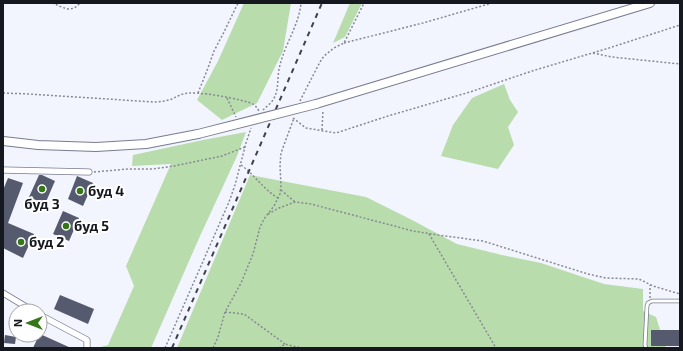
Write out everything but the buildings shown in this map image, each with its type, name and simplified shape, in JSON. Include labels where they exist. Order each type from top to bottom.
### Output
[{"type":"main road","points":[[3,141],[38,145],[96,147],[146,144],[198,134],[320,103],[650,3]]},
{"type":"street","points":[[3,170],[90,172]]},
{"type":"street","points":[[3,293],[20,303]]},
{"type":"street","points":[[48,319],[87,340],[87,348]]},
{"type":"lane","points":[[646,348],[648,303],[680,301]]},
{"type":"path","points":[[52,3],[71,9],[80,3]]},
{"type":"path","points":[[198,93],[214,51],[238,3]]},
{"type":"path","points":[[3,93],[154,102],[163,102],[183,94],[198,93],[252,104],[256,106],[260,113],[276,95],[280,63],[296,22],[301,3]]},
{"type":"path","points":[[344,43],[364,3]]},
{"type":"path","points":[[300,102],[304,91],[320,62],[324,56],[334,48],[344,43],[423,23],[492,3]]},
{"type":"path","points":[[293,118],[306,128],[336,133],[680,25]]},
{"type":"path","points":[[592,53],[612,57],[680,64]]},
{"type":"path","points":[[227,98],[239,124]]},
{"type":"path","points":[[320,103],[322,131]]},
{"type":"path","points":[[213,348],[225,312],[241,283],[260,227],[278,198],[281,190],[281,153],[296,113]]},
{"type":"path","points":[[165,348],[229,202],[252,127]]},
{"type":"path","points":[[90,172],[153,169],[174,166],[214,158],[245,147]]},
{"type":"path","points":[[241,165],[249,171],[265,189],[278,198]]},
{"type":"path","points":[[281,190],[295,202]]},
{"type":"path","points":[[268,214],[295,202],[311,204],[429,234],[483,241],[588,274],[606,278],[639,279],[650,285],[680,294]]},
{"type":"path","points":[[429,234],[496,348]]},
{"type":"path","points":[[650,285],[650,302]]},
{"type":"path","points":[[225,312],[244,314],[285,344],[301,348]]},
{"type":"path","points":[[279,348],[285,344]]},
{"type":"green space","points":[[244,3],[291,3],[283,51],[257,103],[222,120],[197,100],[218,61]]},
{"type":"green space","points":[[350,3],[362,3],[345,37],[333,43]]},
{"type":"green space","points":[[504,84],[510,100],[518,112],[508,127],[514,145],[498,169],[441,156],[453,125],[472,98]]},
{"type":"green space","points":[[246,132],[237,156],[151,348],[97,348],[108,345],[134,286],[126,266],[171,164],[132,166],[133,155]]},
{"type":"green space","points":[[250,175],[366,197],[457,244],[541,263],[604,284],[643,289],[643,311],[656,317],[666,348],[177,348]]},
{"type":"railway","points":[[172,348],[322,3]]},
{"type":"place","name":"буд 3","points":[[42,189]]},
{"type":"place","name":"буд 4","points":[[80,191]]},
{"type":"place","name":"буд 5","points":[[66,226]]},
{"type":"place","name":"буд 2","points":[[21,242]]}]
